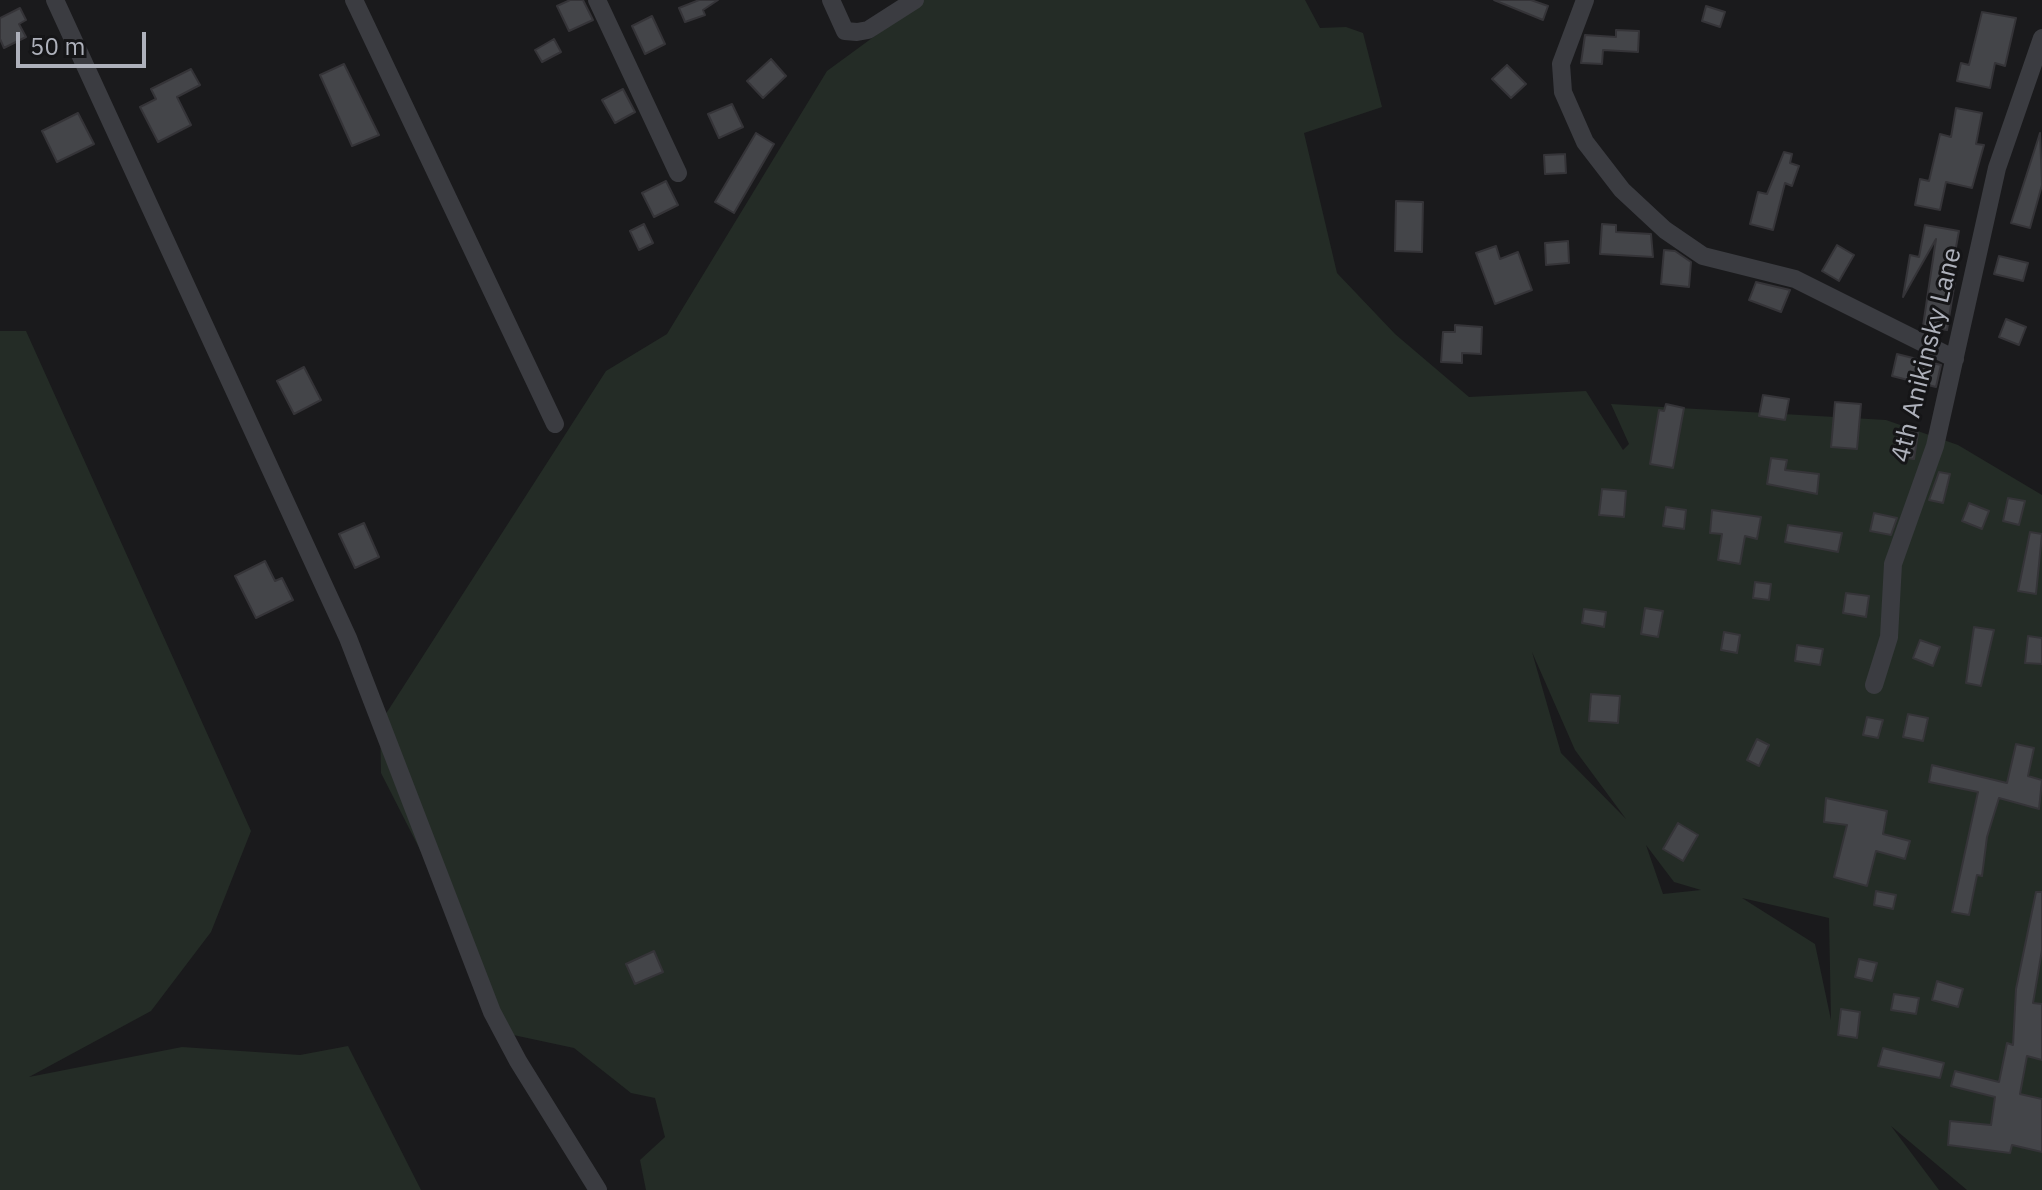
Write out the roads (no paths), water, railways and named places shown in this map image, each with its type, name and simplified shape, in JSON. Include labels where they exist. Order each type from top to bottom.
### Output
[{"type":"street","points":[[55,0],[348,638],[492,1012],[518,1061],[598,1190]]},
{"type":"street","points":[[354,0],[555,424]]},
{"type":"street","points":[[597,0],[678,173]]},
{"type":"street","points":[[831,0],[845,31],[868,30],[915,0]]},
{"type":"street","points":[[1585,0],[1561,64],[1563,92],[1585,142],[1622,190],[1665,230],[1703,256],[1795,279],[1955,359]]},
{"type":"street","name":"4th Anikinsky Lane","points":[[1874,685],[1889,637],[1893,564],[1935,446],[1997,168],[2042,38]]}]
